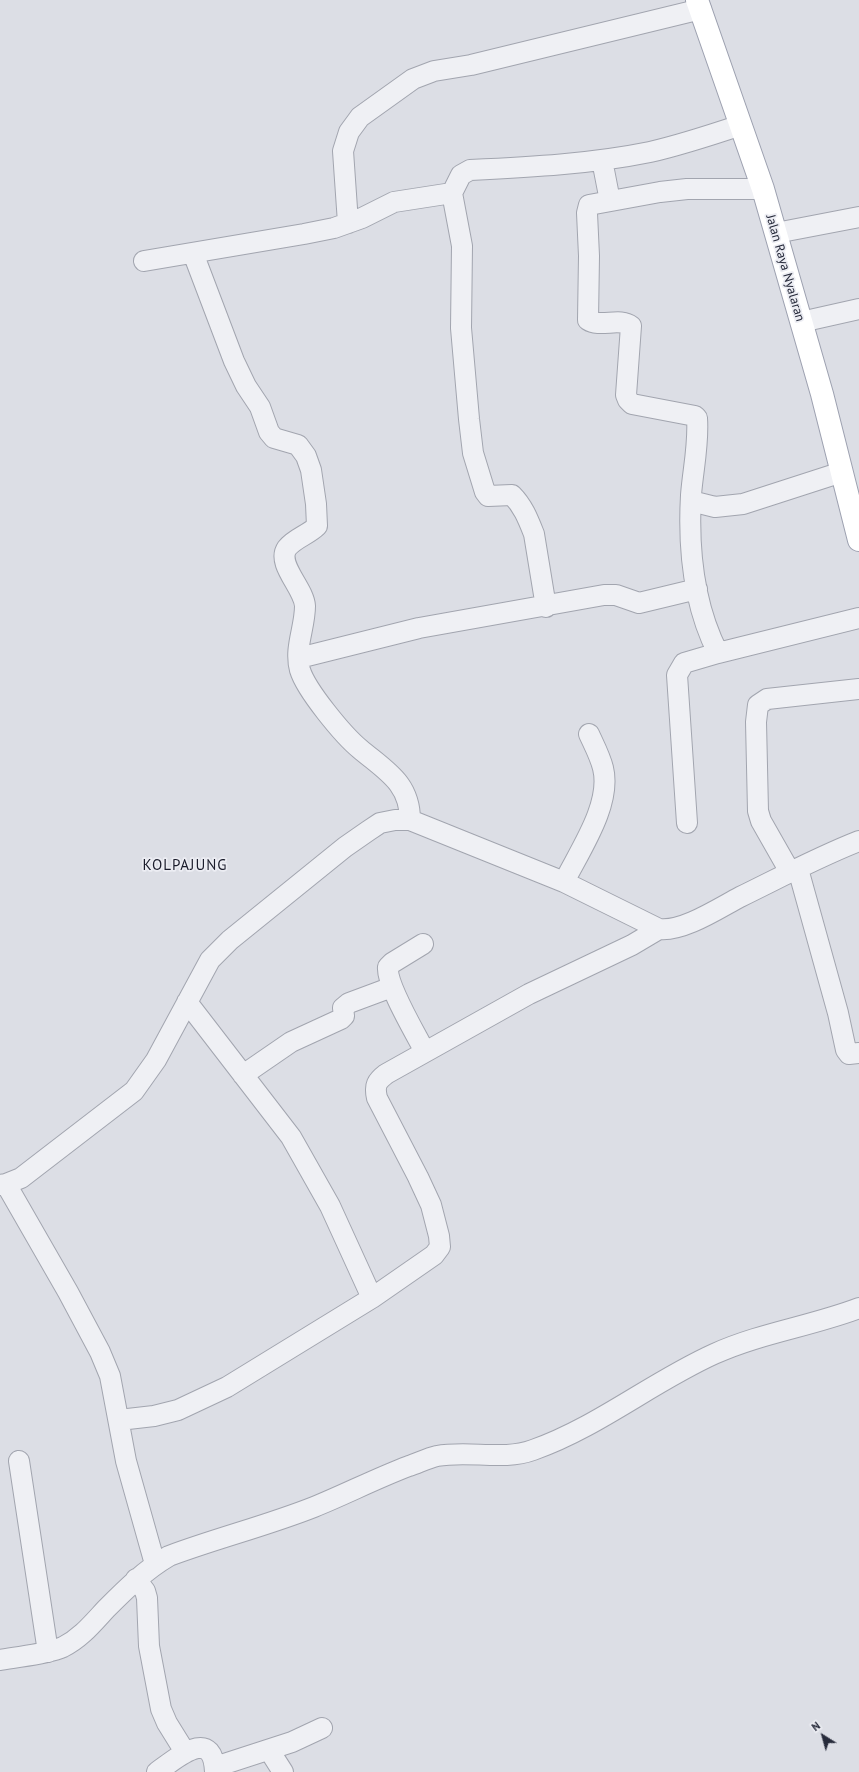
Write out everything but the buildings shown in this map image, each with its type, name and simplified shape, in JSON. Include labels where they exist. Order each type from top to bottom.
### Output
[{"type":"main road","name":"Jalan Raya Nyalaran","points":[[699,5],[763,189],[801,322],[859,540]]},
{"type":"street","points":[[348,223],[343,151],[350,132],[360,117],[413,79],[434,71],[471,65],[699,5]]},
{"type":"street","points":[[546,607],[534,534],[530,522],[522,507],[512,495],[488,496],[485,492],[473,453],[462,328],[460,285],[462,246],[452,193],[461,175],[470,170],[547,166],[602,160],[683,144],[741,125]]},
{"type":"street","points":[[602,160],[610,200]]},
{"type":"street","points":[[718,653],[710,635],[693,578],[690,551],[691,501],[697,418],[695,416],[632,404],[628,400],[626,395],[631,326],[627,324],[598,323],[588,320],[587,208],[589,205],[610,200],[688,189],[763,189]]},
{"type":"street","points":[[144,261],[304,234],[348,223],[394,202],[452,193]]},
{"type":"street","points":[[776,233],[859,217]]},
{"type":"street","points":[[192,253],[238,372],[260,406],[269,432],[274,438],[298,445],[306,456],[311,470],[316,504],[317,526],[308,534],[294,542],[287,549],[285,555],[285,563],[304,598],[305,607],[298,646],[300,669],[306,684],[335,722],[360,749],[378,762],[396,781],[407,798],[410,806],[410,820]]},
{"type":"street","points":[[801,322],[859,309]]},
{"type":"street","points":[[691,501],[715,507],[743,504],[842,472]]},
{"type":"street","points":[[299,658],[419,628],[610,595],[616,595],[634,602],[646,603],[697,589]]},
{"type":"street","points":[[687,823],[677,674],[684,664],[718,653],[859,618]]},
{"type":"street","points":[[859,689],[767,700],[758,705],[756,722],[758,811],[761,821],[794,871],[838,1012],[846,1050],[849,1054],[859,1053]]},
{"type":"street","points":[[564,882],[595,821],[602,803],[605,784],[603,768],[589,734]]},
{"type":"street","points":[[155,1564],[126,1461],[110,1376],[100,1352],[3,1184],[20,1178],[38,1166],[68,1141],[134,1091],[156,1060],[210,960],[230,940],[345,847],[380,823],[395,820],[410,820],[564,882],[659,929],[666,930],[686,924],[859,841]]},
{"type":"street","points":[[119,1420],[154,1416],[178,1410],[196,1403],[227,1387],[372,1298],[434,1255],[440,1247],[439,1236],[431,1205],[377,1098],[375,1089],[377,1081],[386,1074],[529,994],[632,945],[659,929]]},
{"type":"street","points":[[423,944],[388,966],[387,972],[392,987],[425,1052]]},
{"type":"street","points":[[243,1075],[291,1042],[341,1020],[344,1016],[343,1008],[349,1003],[392,987]]},
{"type":"street","points":[[187,1002],[291,1137],[330,1206],[372,1298]]},
{"type":"street","points":[[0,1660],[48,1652],[77,1638],[90,1628],[136,1579],[155,1564],[186,1549],[314,1507],[374,1479],[436,1456],[465,1453],[513,1456],[533,1451],[584,1427],[670,1376],[714,1354],[754,1339],[833,1318],[859,1308]]},
{"type":"street","points":[[19,1461],[48,1652]]},
{"type":"street","points":[[136,1579],[145,1591],[147,1598],[149,1646],[161,1709],[171,1730],[185,1752]]},
{"type":"street","points":[[157,1772],[185,1752],[194,1748],[201,1747],[213,1757],[215,1770],[292,1742],[322,1728]]},
{"type":"street","points":[[269,1750],[283,1772]]},
{"type":"district","name":"KOLPAJUNG","points":[[185,866]]}]
